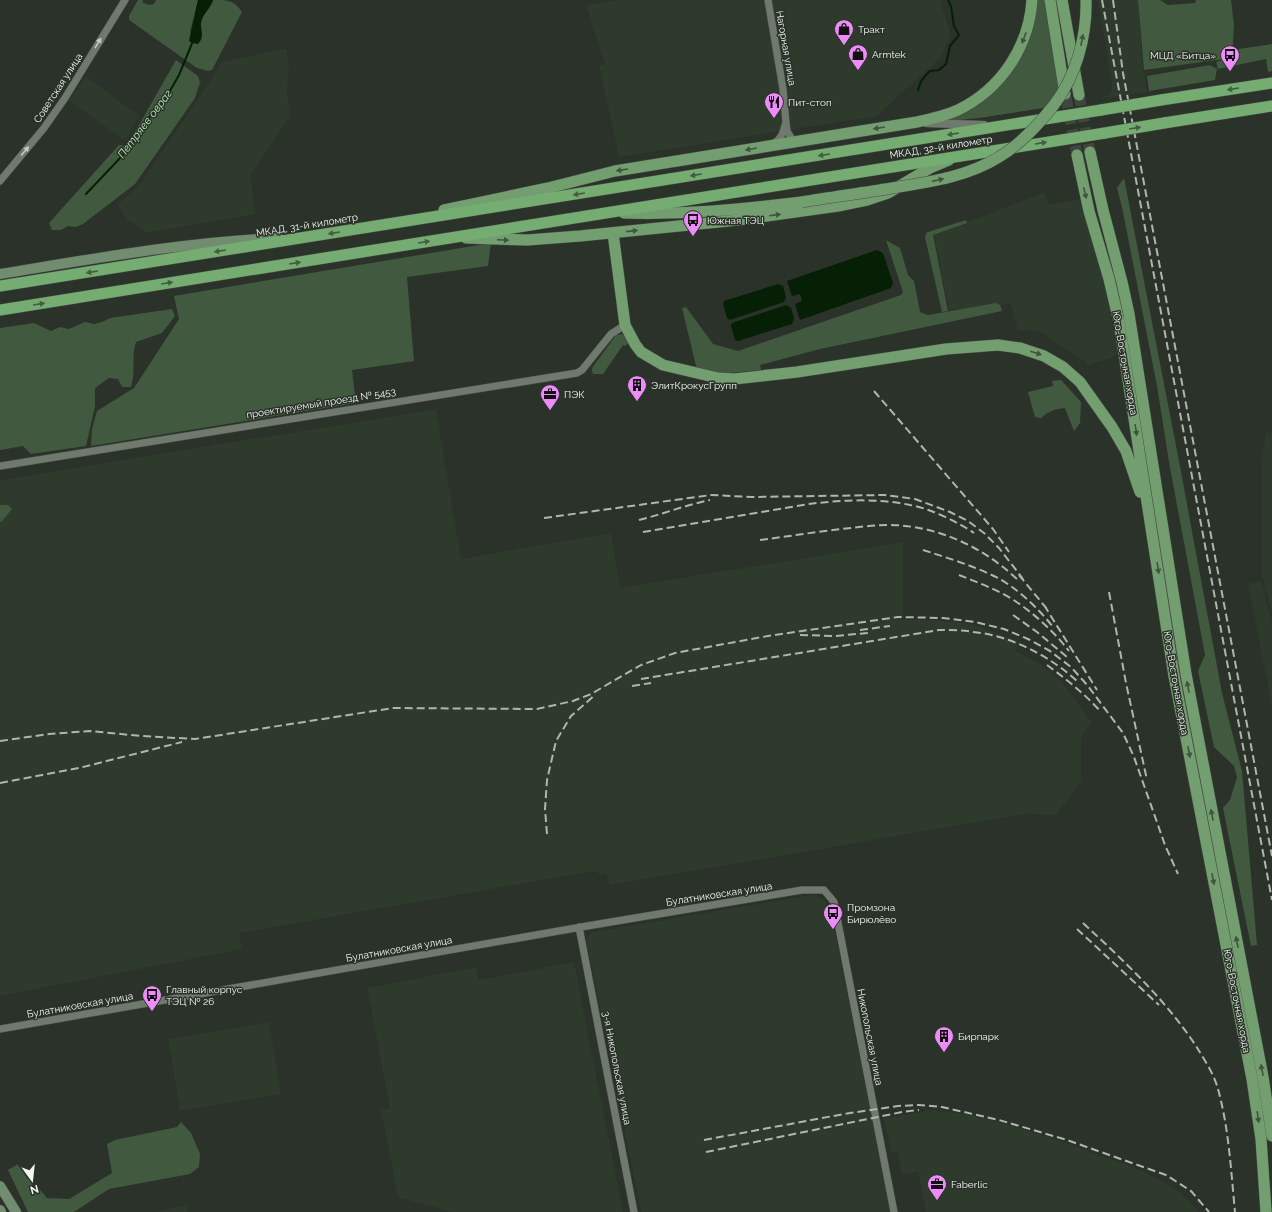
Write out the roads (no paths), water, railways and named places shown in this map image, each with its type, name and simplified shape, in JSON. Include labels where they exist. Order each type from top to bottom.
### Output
[{"type":"highway","name":"МКАД, 32-й километр","points":[[617,188],[1272,83]]},
{"type":"highway","name":"МКАД, 32-й километр","points":[[614,212],[1272,106]]},
{"type":"highway","name":"МКАД, 31-й километр","points":[[0,286],[617,188]]},
{"type":"highway","points":[[0,310],[614,212]]},
{"type":"main road","points":[[354,230],[548,188],[587,177],[917,122],[941,116],[958,110],[983,94],[1007,70],[1020,48],[1028,28],[1032,0]]},
{"type":"main road","points":[[1050,0],[1066,98]]},
{"type":"main road","points":[[1062,0],[1079,95]]},
{"type":"main road","points":[[614,212],[660,214],[699,212],[802,202],[938,180],[980,167],[1009,151],[1025,138],[1057,101],[1070,79],[1082,44],[1086,17],[1086,0]]},
{"type":"main road","name":"Юго-Восточная хорда","points":[[1090,152],[1129,314],[1186,674],[1263,1077],[1272,1136]]},
{"type":"main road","name":"Юго-Восточная хорда","points":[[1077,155],[1091,216],[1119,322],[1174,676],[1252,1079],[1261,1139],[1266,1212]]},
{"type":"main road","points":[[450,238],[527,240],[613,233],[738,220],[853,203],[888,193],[930,168],[961,156]]},
{"type":"main road","points":[[613,233],[625,325],[635,344],[642,352],[663,365],[718,378],[734,379],[797,372],[946,349],[998,345],[1020,348],[1044,356],[1063,367],[1080,382],[1112,427],[1126,451],[1152,530]]},
{"type":"main road","points":[[0,274],[196,244],[258,238],[314,236]]},
{"type":"main road","points":[[0,1186],[16,1212]]},
{"type":"street","name":"Советская улица","points":[[0,180],[44,128],[125,0]]},
{"type":"street","name":"Нагорная улица","points":[[768,0],[783,89],[786,123],[790,138],[794,141],[798,141]]},
{"type":"street","points":[[917,122],[1005,126]]},
{"type":"street","name":"Нагорная улица","points":[[771,146],[780,140],[786,123]]},
{"type":"street","name":"проектируемый проезд № 5453","points":[[0,466],[577,372],[582,370],[611,334],[625,325]]},
{"type":"street","name":"Булатниковская улица","points":[[0,1029],[579,927],[802,890]]},
{"type":"street","name":"Никопольская улица","points":[[802,890],[824,890],[834,902],[894,1212]]},
{"type":"street","name":"3-я Никопольская улица","points":[[579,927],[634,1212]]},
{"type":"waterway","points":[[918,90],[921,81],[930,71],[939,70],[946,64],[950,46],[959,35],[954,26],[951,6],[948,0]]},
{"type":"waterway","name":"Петряев овраг","points":[[86,194],[122,156],[144,123],[163,103],[179,75],[193,41]]},
{"type":"tunnel","points":[[1079,95],[1090,152]]},
{"type":"tunnel","points":[[1066,97],[1077,155]]},
{"type":"railway","points":[[1102,0],[1272,900]]},
{"type":"railway","points":[[1113,0],[1123,73],[1272,856]]},
{"type":"railway","points":[[874,391],[993,529],[1009,552]]},
{"type":"railway","points":[[544,518],[711,495],[752,497],[884,495],[915,499],[950,512],[968,521],[984,533],[999,548],[1023,579]]},
{"type":"railway","points":[[639,520],[710,500]]},
{"type":"railway","points":[[643,532],[809,504],[859,500],[885,501],[926,509],[960,524],[974,533]]},
{"type":"railway","points":[[760,540],[869,526],[909,526],[944,534],[960,541],[991,558],[1019,581]]},
{"type":"railway","points":[[923,550],[970,566],[998,578],[1028,600],[1053,627]]},
{"type":"railway","points":[[959,575],[997,591],[1018,603],[1045,625],[1069,651]]},
{"type":"railway","points":[[1019,575],[1047,609]]},
{"type":"railway","points":[[1109,592],[1126,683],[1147,780]]},
{"type":"railway","points":[[1044,605],[1097,690]]},
{"type":"railway","points":[[1013,615],[1037,632],[1067,657]]},
{"type":"railway","points":[[0,741],[49,734],[90,731],[195,739],[393,708],[537,709],[573,701],[591,694],[641,665],[675,653],[768,636],[898,617],[943,618],[975,622],[1004,629],[1028,639],[1050,651],[1071,667],[1088,686],[1123,733],[1134,757],[1165,845],[1178,874]]},
{"type":"railway","points":[[860,630],[890,626]]},
{"type":"railway","points":[[641,679],[943,630],[987,634],[1015,642],[1055,664],[1077,681]]},
{"type":"railway","points":[[800,635],[835,636],[868,633]]},
{"type":"railway","points":[[1047,665],[1075,687],[1101,712]]},
{"type":"railway","points":[[632,686],[651,683]]},
{"type":"railway","points":[[547,834],[545,809],[547,780],[556,741],[571,716],[595,695]]},
{"type":"railway","points":[[0,783],[79,768],[182,742]]},
{"type":"railway","points":[[1083,923],[1129,966],[1171,1012],[1196,1046],[1211,1072],[1218,1089],[1225,1119],[1235,1212]]},
{"type":"railway","points":[[1077,929],[1159,1005]]},
{"type":"railway","points":[[704,1140],[844,1114],[898,1106],[919,1105],[942,1107],[999,1120],[1067,1140],[1166,1175],[1191,1191],[1209,1212]]},
{"type":"railway","points":[[706,1152],[902,1112],[919,1110]]},
{"type":"place","name":"Тракт","points":[[844,46]]},
{"type":"place","name":"Armtek","points":[[858,71]]},
{"type":"place","name":"МЦД «Битца»","points":[[1230,72]]},
{"type":"place","name":"Пит-стоп","points":[[774,119]]},
{"type":"place","name":"Южная ТЭЦ","points":[[693,237]]},
{"type":"place","name":"ЭлитКрокусГрупп","points":[[637,402]]},
{"type":"place","name":"ПЭК","points":[[550,411]]},
{"type":"place","name":"Промзона Бирюлёво","points":[[833,930]]},
{"type":"place","name":"Главный корпус ТЭЦ № 26","points":[[152,1012]]},
{"type":"place","name":"Бирпарк","points":[[944,1053]]},
{"type":"place","name":"Faberlic","points":[[937,1201]]}]
